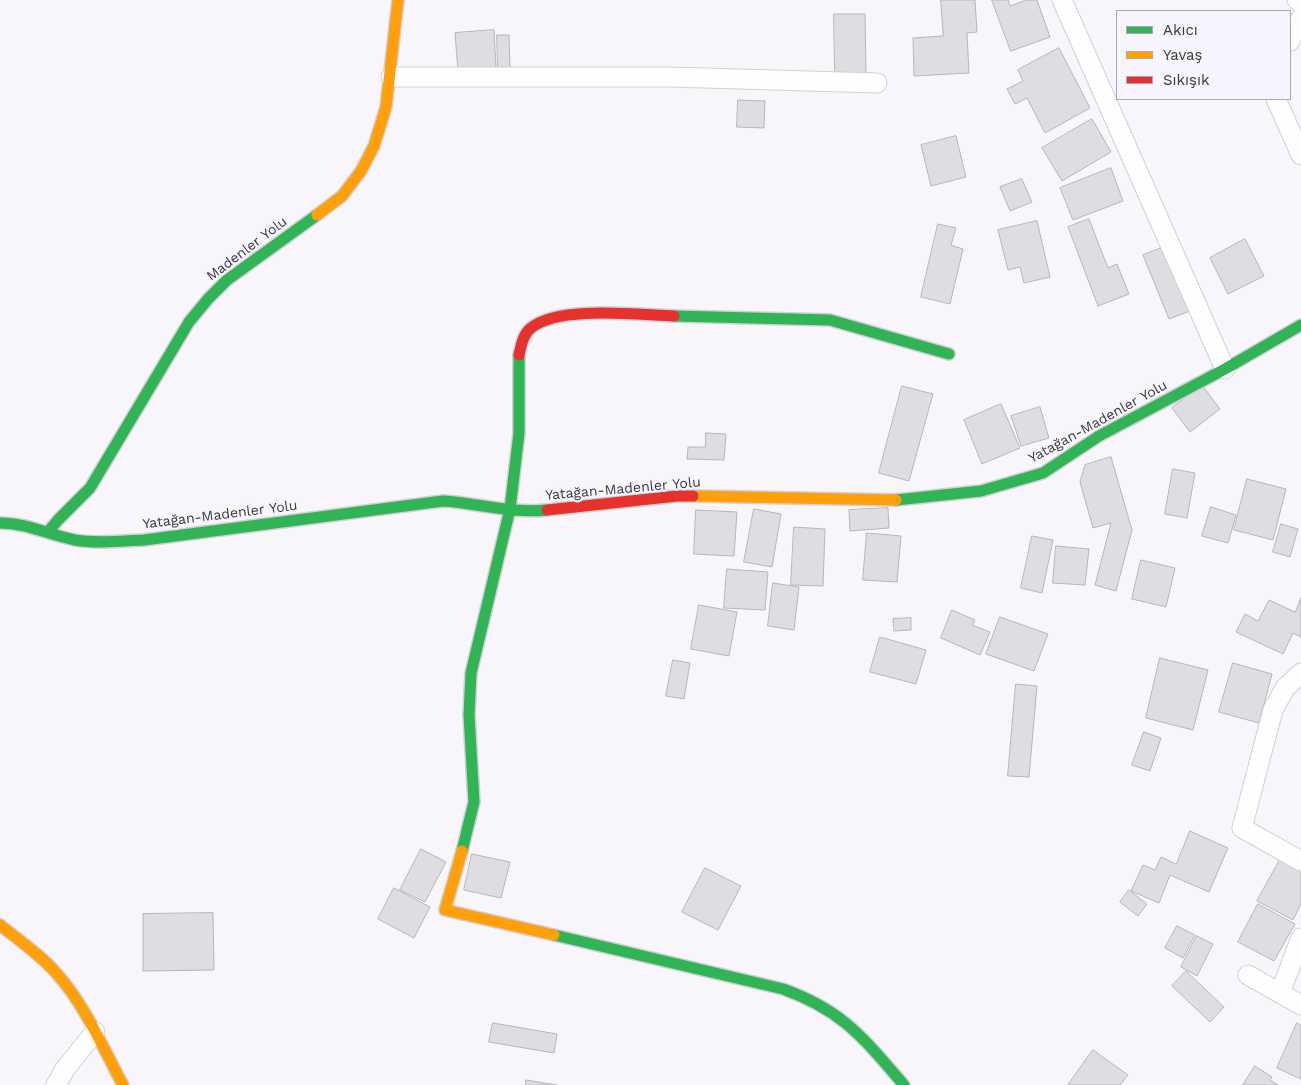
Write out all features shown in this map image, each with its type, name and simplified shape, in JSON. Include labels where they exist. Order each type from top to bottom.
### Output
[{"type":"street","name":"Madenler Yolu","points":[[48,532],[57,519],[90,488],[189,322],[208,299],[227,280],[342,196],[362,171],[374,146],[386,107],[398,0]]},
{"type":"street","points":[[1062,0],[1225,369]]},
{"type":"street","points":[[1297,0],[1301,3]]},
{"type":"street","points":[[1291,39],[1301,18]]},
{"type":"street","points":[[390,77],[651,77],[877,83]]},
{"type":"street","points":[[1276,100],[1301,155]]},
{"type":"street","points":[[904,1085],[857,1032],[834,1012],[812,1000],[783,989],[445,910],[474,802],[469,715],[472,673],[510,509],[519,433],[519,358],[521,343],[530,328],[552,317],[584,313],[830,320],[949,354]]},
{"type":"street","name":"Yatağan-Madenler Yolu","points":[[0,523],[28,525],[68,539],[94,542],[144,540],[443,501],[540,511],[677,496],[902,500],[981,491],[1043,473],[1099,436],[1225,369],[1301,325]]},
{"type":"street","points":[[1301,673],[1285,688],[1273,710],[1242,828],[1301,860]]},
{"type":"street","points":[[0,925],[40,957],[58,975],[78,1001],[123,1085]]},
{"type":"street","points":[[1280,993],[1301,938]]},
{"type":"street","points":[[1248,975],[1301,1005]]},
{"type":"street","points":[[56,1085],[64,1069],[95,1032]]},
{"type":"building","points":[[941,0],[975,0],[977,32],[967,33],[969,73],[914,76],[913,38],[943,36]]},
{"type":"building","points":[[992,0],[1008,0],[1010,6],[1026,0],[1037,0],[1050,37],[1011,51]]},
{"type":"building","points":[[834,14],[865,14],[866,74],[835,74]]},
{"type":"building","points":[[494,30],[496,68],[458,71],[455,33]]},
{"type":"building","points":[[497,35],[509,35],[510,68],[498,68]]},
{"type":"building","points":[[1059,48],[1090,108],[1045,133],[1027,98],[1015,104],[1007,89],[1023,81],[1018,70]]},
{"type":"building","points":[[738,100],[765,101],[764,128],[737,127]]},
{"type":"building","points":[[1092,119],[1111,152],[1062,181],[1042,148]]},
{"type":"building","points":[[956,136],[966,177],[931,186],[921,145]]},
{"type":"building","points":[[1111,168],[1123,201],[1073,220],[1060,188]]},
{"type":"building","points":[[1022,179],[1032,202],[1010,211],[1000,187]]},
{"type":"building","points":[[1089,219],[1108,268],[1117,264],[1129,294],[1098,306],[1068,227]]},
{"type":"building","points":[[1037,221],[1050,277],[1024,283],[1020,267],[1008,270],[998,230]]},
{"type":"building","points":[[938,224],[956,228],[951,245],[963,249],[950,304],[921,297]]},
{"type":"building","points":[[1245,239],[1264,276],[1228,294],[1210,258]]},
{"type":"building","points":[[1164,247],[1190,311],[1169,319],[1143,255]]},
{"type":"building","points":[[1202,385],[1220,409],[1190,432],[1172,408]]},
{"type":"building","points":[[902,386],[933,394],[909,481],[879,473]]},
{"type":"building","points":[[1001,404],[1020,448],[982,464],[964,420]]},
{"type":"building","points":[[1040,407],[1049,438],[1021,446],[1011,416]]},
{"type":"building","points":[[706,433],[726,434],[724,460],[687,459],[688,447],[705,447]]},
{"type":"building","points":[[1111,457],[1132,530],[1116,591],[1095,585],[1111,523],[1093,528],[1080,482],[1085,465]]},
{"type":"building","points":[[1173,469],[1195,473],[1187,518],[1165,514]]},
{"type":"building","points":[[1247,479],[1286,489],[1273,540],[1234,530]]},
{"type":"building","points":[[1211,507],[1236,515],[1228,543],[1202,536]]},
{"type":"building","points":[[888,508],[889,528],[850,531],[849,510]]},
{"type":"building","points":[[754,509],[781,514],[772,567],[744,562]]},
{"type":"building","points":[[696,510],[737,512],[734,556],[694,554]]},
{"type":"building","points":[[1281,524],[1298,529],[1290,557],[1273,552]]},
{"type":"building","points":[[794,527],[825,529],[823,586],[791,585]]},
{"type":"building","points":[[867,533],[901,536],[897,582],[863,580]]},
{"type":"building","points":[[1032,536],[1053,540],[1042,593],[1021,588]]},
{"type":"building","points":[[1056,546],[1089,549],[1085,585],[1053,583]]},
{"type":"building","points":[[1141,560],[1175,568],[1166,607],[1132,599]]},
{"type":"building","points":[[727,569],[768,572],[765,610],[724,608]]},
{"type":"building","points":[[773,583],[799,587],[794,630],[768,626]]},
{"type":"building","points":[[1301,598],[1301,637],[1293,633],[1283,654],[1236,632],[1245,614],[1258,621],[1269,600],[1295,612]]},
{"type":"building","points":[[699,605],[737,612],[729,656],[691,649]]},
{"type":"building","points":[[952,610],[975,620],[972,625],[990,632],[980,655],[941,638]]},
{"type":"building","points":[[1000,617],[1048,634],[1034,671],[986,654]]},
{"type":"building","points":[[911,618],[911,630],[894,631],[893,619]]},
{"type":"building","points":[[880,637],[926,650],[916,684],[870,672]]},
{"type":"building","points":[[1160,658],[1208,670],[1193,730],[1146,718]]},
{"type":"building","points":[[673,660],[690,663],[684,699],[666,696]]},
{"type":"building","points":[[1233,663],[1272,674],[1259,723],[1219,712]]},
{"type":"building","points":[[1016,684],[1037,686],[1029,777],[1008,776]]},
{"type":"building","points":[[1144,732],[1161,738],[1150,771],[1132,765]]},
{"type":"building","points":[[1190,831],[1228,848],[1209,892],[1170,875],[1159,903],[1131,891],[1143,865],[1155,870],[1161,857],[1176,864]]},
{"type":"building","points":[[421,849],[446,862],[425,902],[400,890]]},
{"type":"building","points":[[472,854],[510,862],[501,898],[464,890]]},
{"type":"building","points":[[1281,858],[1301,868],[1301,904],[1293,920],[1257,901]]},
{"type":"building","points":[[705,868],[741,886],[718,930],[682,912]]},
{"type":"building","points":[[394,888],[430,907],[414,938],[378,919]]},
{"type":"building","points":[[1129,890],[1147,904],[1138,916],[1120,902]]},
{"type":"building","points":[[1258,904],[1295,924],[1274,961],[1238,942]]},
{"type":"building","points":[[213,913],[214,970],[143,971],[143,914]]},
{"type":"building","points":[[1177,926],[1195,935],[1183,958],[1165,948]]},
{"type":"building","points":[[1197,936],[1213,944],[1197,976],[1181,967]]},
{"type":"building","points":[[1186,971],[1224,1007],[1210,1022],[1172,986]]},
{"type":"building","points":[[493,1023],[557,1034],[554,1053],[489,1042]]},
{"type":"building","points":[[1297,1023],[1301,1025],[1301,1079],[1277,1068]]},
{"type":"building","points":[[1093,1050],[1128,1075],[1120,1085],[1068,1085]]},
{"type":"building","points":[[1255,1066],[1272,1077],[1270,1080],[1278,1085],[1243,1085]]},
{"type":"building","points":[[526,1080],[557,1085],[526,1085]]},
{"type":"traffic: fast","points":[[48,532],[90,488],[189,322],[208,299],[227,280],[317,215]]},
{"type":"traffic: fast","points":[[674,316],[830,320],[949,354]]},
{"type":"traffic: fast","points":[[896,500],[981,491],[1043,473],[1099,436],[1225,369],[1301,325]]},
{"type":"traffic: fast","points":[[462,851],[474,802],[469,715],[471,673],[510,509],[519,433],[519,355]]},
{"type":"traffic: fast","points":[[0,523],[29,527],[75,540],[109,542],[144,540],[443,501],[521,511],[547,510]]},
{"type":"traffic: fast","points":[[554,935],[783,989],[822,1007],[851,1028],[904,1085]]},
{"type":"traffic: slow","points":[[317,215],[342,196],[361,171],[374,146],[386,107],[398,0]]},
{"type":"traffic: slow","points":[[693,496],[896,500]]},
{"type":"traffic: slow","points":[[462,851],[445,910],[554,935]]},
{"type":"traffic: slow","points":[[0,925],[45,961],[68,987],[94,1028],[123,1085]]},
{"type":"traffic: jam","points":[[519,355],[526,333],[531,328],[560,316],[599,313],[674,316]]},
{"type":"traffic: jam","points":[[547,510],[677,496],[693,496]]}]
